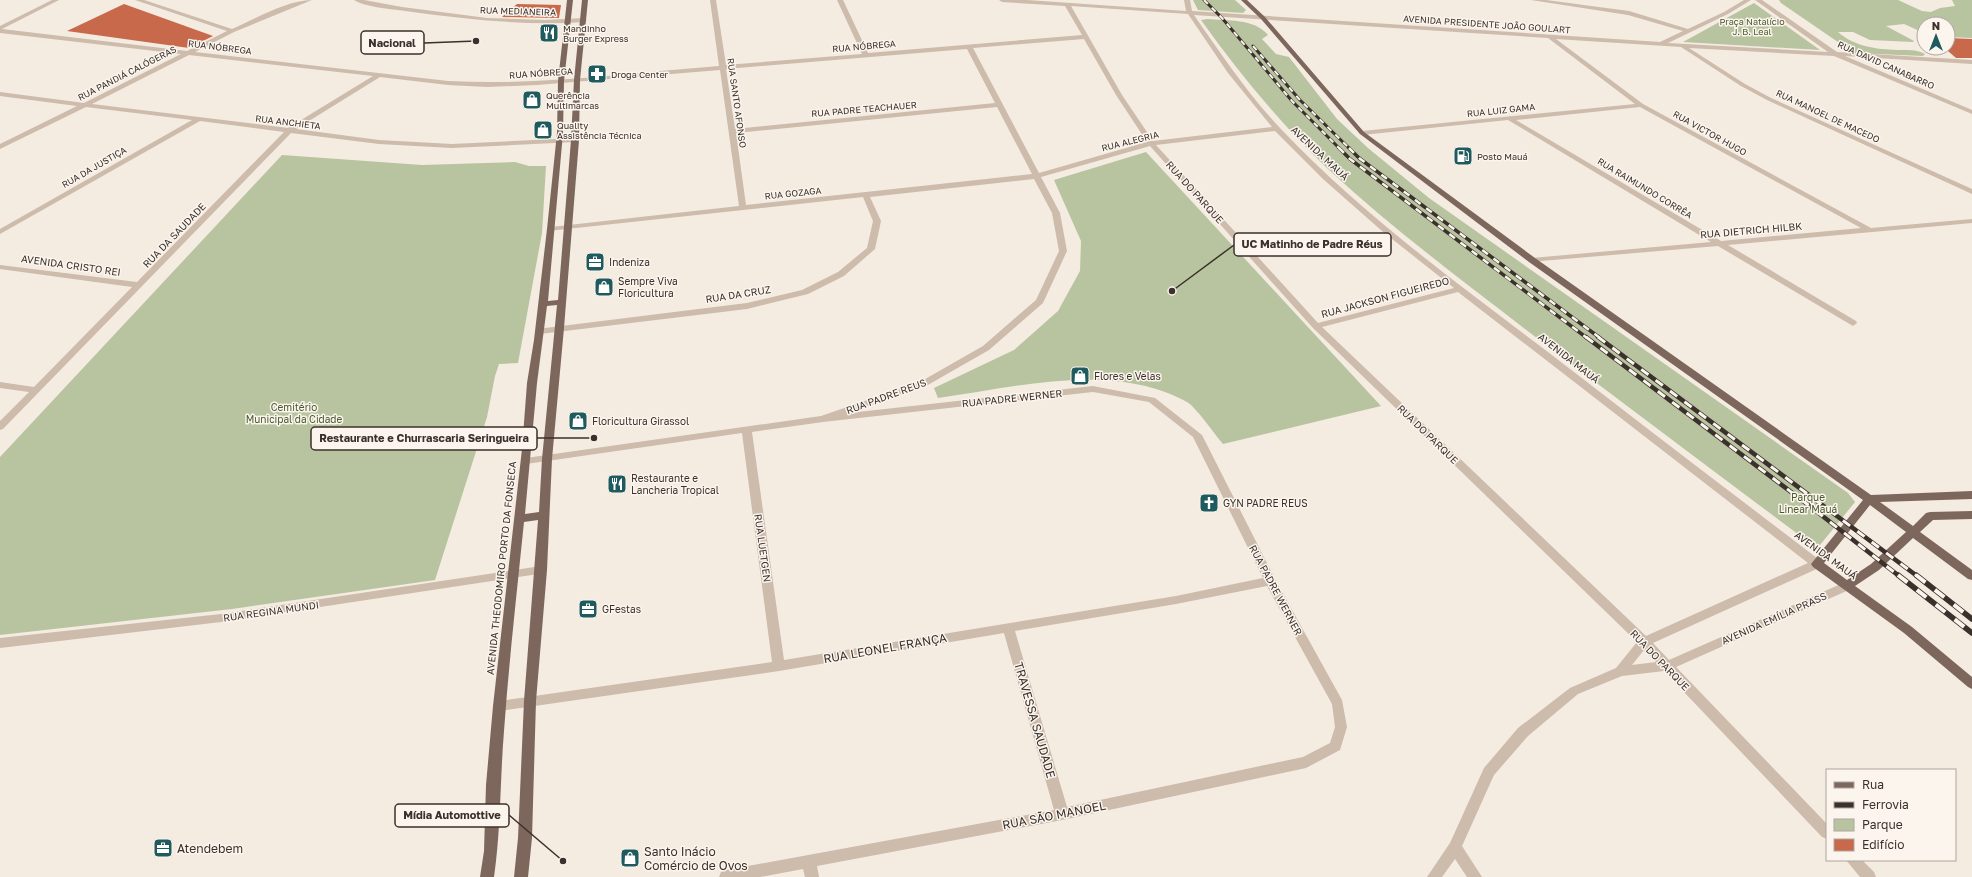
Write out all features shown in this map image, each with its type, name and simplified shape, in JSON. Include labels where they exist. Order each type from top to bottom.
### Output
[{"type":"main road","points":[[1244,0],[1263,18],[1362,133],[1532,260],[1869,499],[1972,576]]},
{"type":"main road","name":"AVENIDA THEODOMIRO PORTO DA FONSECA","points":[[487,877],[491,850],[493,785],[499,706],[512,575],[526,462],[532,383],[540,331],[551,228],[560,119],[577,80],[572,56],[574,35],[584,20],[585,2]]},
{"type":"main road","points":[[570,3],[585,2]]},
{"type":"main road","name":"AVENIDA THEODOMIRO PORTO DA FONSECA","points":[[521,877],[525,838],[530,701],[541,570],[547,459],[560,328],[575,140],[576,118],[561,81],[572,56],[574,35],[568,22],[570,3]]},
{"type":"main road","points":[[560,119],[576,118]]},
{"type":"main road","points":[[556,168],[573,166]]},
{"type":"main road","points":[[554,197],[570,195]]},
{"type":"main road","points":[[547,262],[565,260]]},
{"type":"main road","points":[[543,304],[562,302]]},
{"type":"main road","points":[[1869,499],[1972,495]]},
{"type":"main road","name":"AVENIDA EMÍLIA PRASS","points":[[1817,564],[1869,499]]},
{"type":"main road","points":[[519,519],[544,515]]},
{"type":"main road","name":"AVENIDA EMÍLIA PRASS","points":[[1847,586],[1875,567],[1930,516],[1972,515]]},
{"type":"main road","name":"AVENIDA MAUÁ","points":[[1817,564],[1908,630],[1972,684]]},
{"type":"street","points":[[0,29],[56,0]]},
{"type":"street","points":[[138,0],[232,31]]},
{"type":"street","name":"RUA PANDIÁ CALÓGERAS","points":[[0,148],[232,31],[280,10],[309,0]]},
{"type":"street","name":"RUA MEDIANEIRA","points":[[357,0],[375,5],[474,19],[524,22],[568,22],[584,20]]},
{"type":"street","name":"RUA SANTO AFONSO","points":[[713,0],[743,208]]},
{"type":"street","points":[[840,0],[866,55]]},
{"type":"street","name":"AVENIDA PRESIDENTE JOÃO GOULART","points":[[1002,0],[1838,56],[1972,62]]},
{"type":"street","points":[[1187,0],[1189,12]]},
{"type":"street","points":[[1534,0],[1629,12],[1689,31]]},
{"type":"street","points":[[1660,44],[1726,13],[1748,0]]},
{"type":"street","name":"RUA DAVID CANABARRO","points":[[1758,0],[1838,56],[1972,112]]},
{"type":"street","name":"RUA DO PARQUE","points":[[1067,4],[1084,37],[1119,95],[1151,143],[1316,326],[1644,642],[1826,832]]},
{"type":"street","name":"AVENIDA MAUÁ","points":[[1189,12],[1230,72],[1277,129],[1326,177],[1385,229],[1460,289],[1817,564]]},
{"type":"street","name":"RUA NÓBREGA","points":[[0,29],[378,76],[487,85],[577,80],[1084,37]]},
{"type":"street","name":"RUA VICTOR HUGO","points":[[1550,37],[1641,105],[1870,230]]},
{"type":"street","name":"RUA MANOEL DE MACEDO","points":[[1683,46],[1743,85],[1769,99],[1972,192]]},
{"type":"street","name":"RUA PADRE REUS","points":[[526,462],[823,419],[923,384],[986,348],[1040,301],[1063,251],[1056,213],[1038,176],[998,105],[969,47]]},
{"type":"street","name":"RUA DA SAUDADE","points":[[0,427],[289,131],[378,76]]},
{"type":"street","name":"RUA ANCHIETA","points":[[0,94],[379,142],[452,146],[559,142],[575,140]]},
{"type":"street","name":"RUA PADRE TEACHAUER","points":[[732,131],[998,105]]},
{"type":"street","name":"RUA LUIZ GAMA","points":[[1362,133],[1641,105]]},
{"type":"street","name":"RUA RAIMUNDO CORRÊA","points":[[1509,118],[1852,323]]},
{"type":"street","name":"RUA DA JUSTIÇA","points":[[0,232],[199,119]]},
{"type":"street","name":"RUA ALEGRIA","points":[[1038,176],[1151,143],[1277,129]]},
{"type":"street","name":"RUA GOZAGA","points":[[551,228],[1038,176]]},
{"type":"street","name":"RUA DA CRUZ","points":[[540,331],[747,306],[805,292],[840,274],[871,249],[877,221],[866,195]]},
{"type":"street","name":"RUA DIETRICH HILBK","points":[[1532,260],[1972,221]]},
{"type":"street","name":"AVENIDA CRISTO REI","points":[[0,267],[140,285]]},
{"type":"street","name":"RUA JACKSON FIGUEIREDO","points":[[1316,326],[1460,289]]},
{"type":"street","points":[[0,385],[36,390]]},
{"type":"street","name":"RUA PADRE WERNER","points":[[823,419],[1093,389],[1152,400],[1197,435],[1270,582],[1338,704]]},
{"type":"street","name":"RUA LUETGEN","points":[[747,431],[779,666]]},
{"type":"street","name":"AVENIDA EMÍLIA PRASS","points":[[1620,671],[1644,642],[1817,564]]},
{"type":"street","name":"RUA REGINA MUNDI","points":[[0,643],[221,618],[541,570]]},
{"type":"street","name":"RUA LEONEL FRANÇA","points":[[499,706],[779,666],[1008,626],[1176,600],[1270,582]]},
{"type":"street","name":"AVENIDA EMÍLIA PRASS","points":[[1434,877],[1455,846],[1489,772],[1523,732],[1574,691],[1620,671],[1667,666],[1847,586]]},
{"type":"street","name":"TRAVESSA SAUDADE","points":[[1008,626],[1062,814]]},
{"type":"street","name":"RUA SÃO MANOEL","points":[[726,877],[809,860],[1062,814],[1306,762],[1335,746],[1341,727],[1338,704]]},
{"type":"street","points":[[1455,846],[1475,877]]},
{"type":"street","points":[[809,860],[812,877]]},
{"type":"street","points":[[1854,861],[1869,877]]},
{"type":"green space","points":[[1193,0],[1235,0],[1246,10],[1243,13],[1198,10]]},
{"type":"green space","points":[[1779,0],[1898,0],[1922,11],[1931,12],[1940,8],[1955,6],[1952,0],[1972,0],[1972,38],[1956,37],[1956,16],[1916,16],[1916,29],[1904,24],[1886,26],[1914,41],[1913,42],[1870,40],[1853,32],[1838,32],[1851,41],[1859,44],[1881,49],[1916,51],[1916,56],[1854,53],[1781,3]]},
{"type":"green space","name":"Praça Natalício J. B. Leal","points":[[1754,3],[1820,50],[1683,42]]},
{"type":"green space","name":"Parque Linear Mauá","points":[[1201,20],[1240,21],[1262,30],[1268,35],[1262,39],[1276,54],[1289,57],[1337,119],[1368,148],[1429,198],[1848,493],[1855,502],[1820,545],[1811,544],[1525,329],[1424,251],[1375,210],[1327,168],[1260,97]]},
{"type":"green space","points":[[1146,152],[1381,406],[1223,444],[1200,415],[1187,402],[1158,390],[1128,383],[1097,380],[1064,380],[938,398],[934,388],[1014,350],[1058,311],[1080,271],[1081,241],[1054,180]]},
{"type":"green space","name":"Cemitério Municipal da Cidade","points":[[282,155],[422,165],[515,162],[529,166],[546,166],[542,233],[518,363],[499,364],[495,376],[487,417],[435,580],[232,609],[0,635],[0,457]]},
{"type":"building","points":[[124,4],[213,36],[189,48],[67,31]]},
{"type":"building","points":[[517,4],[561,5],[559,18],[502,17]]},
{"type":"building","points":[[1956,38],[1972,39],[1972,58],[1956,58],[1954,56],[1956,56]]},
{"type":"railway","points":[[1204,0],[1222,18],[1292,101],[1350,159],[1587,338]]},
{"type":"railway","points":[[1253,46],[1300,100],[1350,149]]},
{"type":"railway","points":[[1350,149],[1359,158],[1600,338]]},
{"type":"railway","points":[[1586,337],[1811,507],[1899,576]]},
{"type":"railway","points":[[1598,337],[1917,576]]},
{"type":"railway","points":[[1898,575],[1972,633]]},
{"type":"railway","points":[[1916,575],[1972,619]]},
{"type":"place","name":"Mandinho Burger Express","points":[[549,33]]},
{"type":"place","name":"Nacional","points":[[476,41]]},
{"type":"place","name":"Droga Center","points":[[597,74]]},
{"type":"place","name":"Querência Multimarcas","points":[[532,100]]},
{"type":"place","name":"Quality Assistência Técnica","points":[[543,130]]},
{"type":"place","name":"Posto Mauá","points":[[1463,156]]},
{"type":"place","name":"Indeniza","points":[[595,262]]},
{"type":"place","name":"Sempre Viva Floricultura","points":[[604,287]]},
{"type":"place","name":"UC Matinho de Padre Réus","points":[[1172,291]]},
{"type":"place","name":"Flores e Velas","points":[[1080,376]]},
{"type":"place","name":"Floricultura Girassol","points":[[578,421]]},
{"type":"place","name":"Restaurante e Churrascaria Seringueira","points":[[594,438]]},
{"type":"place","name":"Restaurante e Lancheria Tropical","points":[[617,484]]},
{"type":"place","name":"GYN PADRE REUS","points":[[1209,503]]},
{"type":"place","name":"GFestas","points":[[588,609]]},
{"type":"place","name":"Atendebem","points":[[163,848]]},
{"type":"place","name":"Santo Inácio Comércio de Ovos","points":[[630,858]]},
{"type":"place","name":"Mídia Automottive","points":[[563,861]]}]
